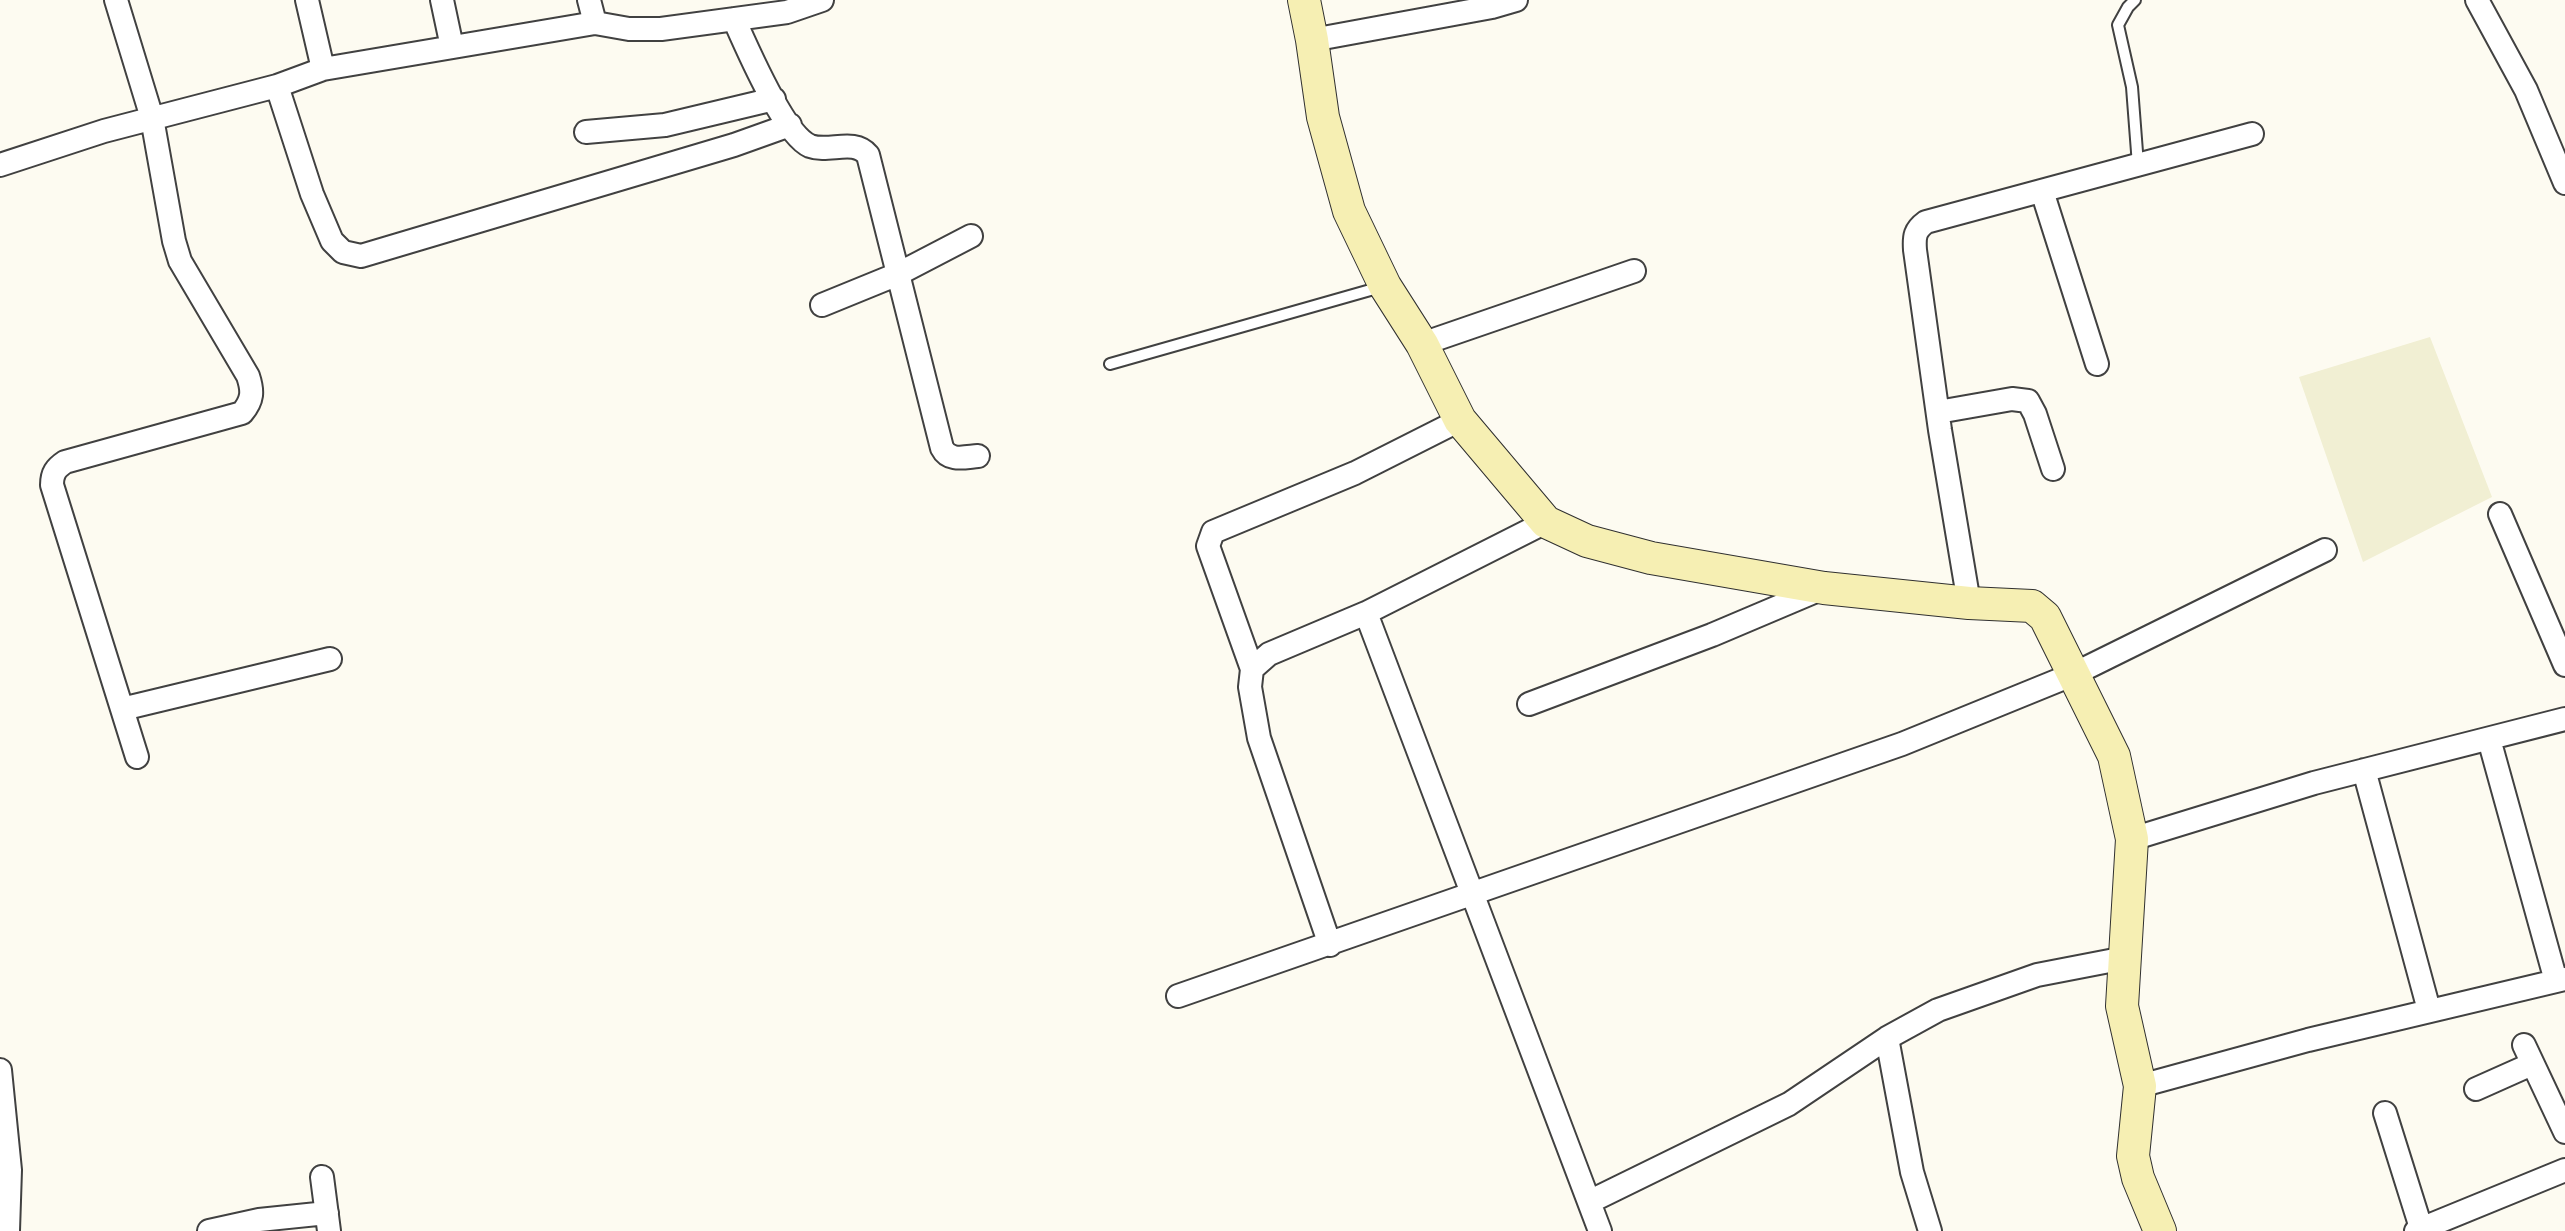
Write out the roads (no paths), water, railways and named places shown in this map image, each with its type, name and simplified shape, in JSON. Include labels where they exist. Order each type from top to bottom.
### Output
[{"type":"street","points":[[116,0],[152,118],[174,241],[180,261],[248,376],[252,397],[242,413],[230,418],[65,462],[52,476],[52,485],[137,757]]},
{"type":"street","points":[[307,0],[322,69]]},
{"type":"street","points":[[442,0],[452,47]]},
{"type":"street","points":[[589,0],[595,23]]},
{"type":"street","points":[[0,165],[104,131],[277,86],[322,69],[595,23],[629,29],[661,29],[787,12],[822,0]]},
{"type":"street","points":[[1304,0],[1323,117],[1349,211],[1385,286],[1422,345],[1460,420],[1546,522],[1587,541],[1651,558],[1824,588],[1969,603],[2032,606],[2044,617],[2114,756],[2132,839],[2122,1006],[2140,1086],[2133,1156],[2138,1178],[2160,1231]]},
{"type":"street","points":[[1312,40],[1492,7],[1516,0]]},
{"type":"street","points":[[2477,0],[2526,90],[2565,183]]},
{"type":"street","points":[[734,19],[755,67],[790,124],[807,145],[816,148],[853,147],[863,150],[868,155],[942,448],[951,458],[978,456]]},
{"type":"street","points":[[277,86],[312,194],[332,241],[343,252],[351,256],[361,256],[734,145],[790,124]]},
{"type":"street","points":[[586,132],[676,123],[774,99]]},
{"type":"street","points":[[1969,603],[1938,412],[1915,249],[1914,237],[1918,228],[1926,222],[2252,134]]},
{"type":"street","points":[[2042,191],[2097,364]]},
{"type":"street","points":[[822,305],[898,274],[971,236]]},
{"type":"street","points":[[1422,345],[1634,271]]},
{"type":"street","points":[[1938,412],[2012,399],[2028,401],[2035,414],[2053,469]]},
{"type":"street","points":[[1330,945],[1259,738],[1250,687],[1252,669],[1208,546],[1213,532],[1355,473],[1460,420]]},
{"type":"street","points":[[2500,514],[2565,665]]},
{"type":"street","points":[[1252,669],[1269,654],[1366,613],[1546,522]]},
{"type":"street","points":[[1178,996],[1330,945],[1473,892],[1902,744],[2074,674],[2325,550]]},
{"type":"street","points":[[1529,704],[1712,635],[1824,588]]},
{"type":"street","points":[[1366,613],[1591,1201],[1600,1231]]},
{"type":"street","points":[[122,709],[330,659]]},
{"type":"street","points":[[2132,839],[2314,783],[2565,719]]},
{"type":"street","points":[[2140,1086],[2429,1010],[2561,980],[2489,739]]},
{"type":"street","points":[[2364,770],[2429,1010]]},
{"type":"street","points":[[1591,1201],[1789,1104],[1887,1038],[1938,1010],[2037,975],[2125,958]]},
{"type":"street","points":[[1887,1038],[1912,1172],[1930,1231]]},
{"type":"street","points":[[2476,1089],[2528,1055],[2565,1132]]},
{"type":"street","points":[[0,1070],[10,1170],[8,1231]]},
{"type":"street","points":[[2385,1113],[2420,1230],[2565,1170]]},
{"type":"street","points":[[209,1231],[259,1220],[328,1222],[322,1177]]},
{"type":"lane","points":[[2135,0],[2128,7],[2118,25],[2132,87],[2138,165]]},
{"type":"lane","points":[[1110,364],[1385,286]]}]
